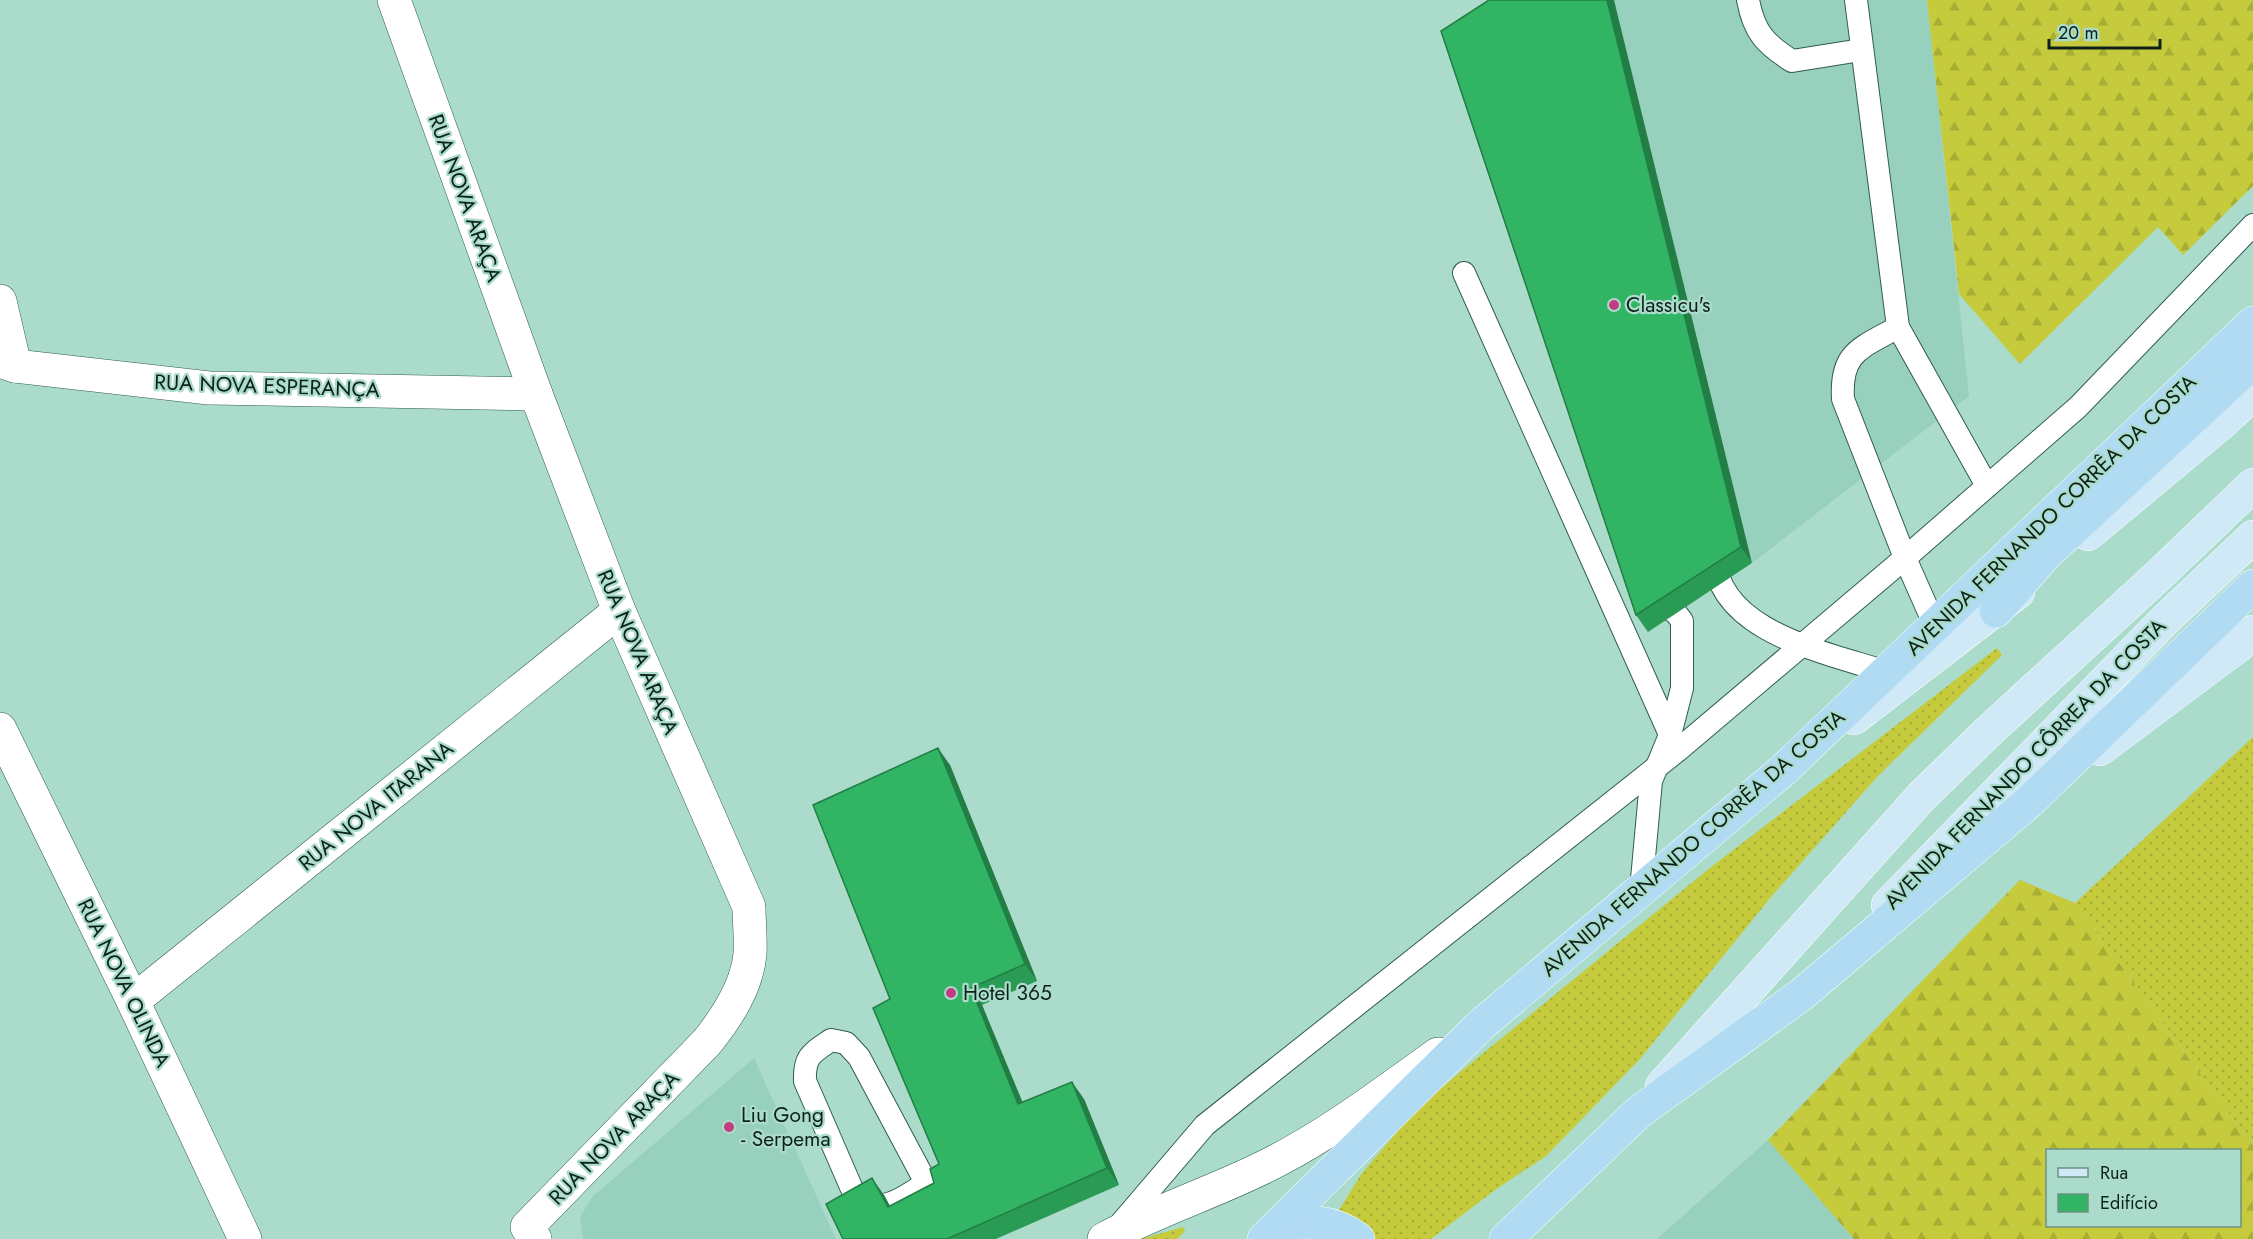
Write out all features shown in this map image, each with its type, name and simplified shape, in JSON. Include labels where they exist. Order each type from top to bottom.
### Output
[{"type":"highway","name":"AVENIDA FERNANDO CORRÊA DA COSTA","points":[[1271,1233],[1482,1024],[1781,772],[2253,323]]},
{"type":"highway","points":[[1996,611],[2045,555],[2253,362]]},
{"type":"highway","points":[[1506,1239],[1639,1112],[1801,995],[2029,802],[2253,586]]},
{"type":"highway","points":[[1271,1233],[1312,1222],[1334,1227],[1358,1239]]},
{"type":"main road","points":[[1781,772],[1996,611],[2253,394]]},
{"type":"main road","points":[[1639,1112],[1922,796],[2253,485]]},
{"type":"main road","name":"AVENIDA FERNANDO CÔRREA DA COSTA","points":[[1801,995],[2164,621],[2253,537]]},
{"type":"main road","points":[[2029,802],[2238,646],[2253,632]]},
{"type":"street","name":"RUA NOVA ARAÇA","points":[[394,0],[536,394],[619,611],[749,907],[750,955],[740,990],[726,1019],[525,1235]]},
{"type":"street","points":[[0,301],[8,364]]},
{"type":"street","name":"RUA NOVA ESPERANÇA","points":[[8,364],[208,388],[536,394]]},
{"type":"street","name":"RUA NOVA ITARANA","points":[[133,1001],[619,611]]},
{"type":"street","name":"RUA NOVA OLINDA","points":[[0,729],[133,1001],[245,1239]]},
{"type":"street","points":[[1107,1237],[1158,1212],[1278,1160],[1345,1120],[1482,1024]]},
{"type":"lane","points":[[1748,0],[1752,20],[1770,47],[1792,61],[1861,50]]},
{"type":"lane","points":[[1856,0],[1898,327],[1986,486]]},
{"type":"lane","points":[[1641,890],[1651,781],[1674,743],[1803,645],[2078,408],[2253,225]]},
{"type":"lane","points":[[1464,273],[1674,743]]},
{"type":"lane","points":[[1898,327],[1854,352],[1842,377],[1843,399],[1905,558],[1935,626]]},
{"type":"lane","points":[[1722,537],[1715,555],[1720,585],[1743,613],[1770,631],[1803,645],[1886,672]]},
{"type":"lane","points":[[1639,576],[1642,588],[1676,613],[1682,621],[1682,688],[1674,743]]},
{"type":"lane","points":[[1107,1237],[1205,1125],[1658,767]]},
{"type":"lane","points":[[925,1184],[890,1205],[867,1204],[855,1196],[805,1081],[804,1066],[811,1054],[831,1040],[846,1043],[859,1057],[956,1239]]},
{"type":"shaded area","points":[[1614,0],[1927,0],[1969,396],[1752,563]]},
{"type":"shaded area","name":"Liu Gong - Serpema","points":[[754,1058],[836,1239],[583,1239],[580,1217],[593,1196]]},
{"type":"shaded area","points":[[1768,1140],[1854,1239],[1657,1239]]},
{"type":"green space","points":[[1927,0],[2253,0],[2253,186],[2183,255],[2158,227],[2020,364],[1959,294]]},
{"type":"green space","points":[[1997,648],[2002,655],[1878,776],[1771,897],[1640,1059],[1546,1156],[1495,1190],[1431,1239],[1373,1239],[1336,1215],[1362,1173],[1420,1105],[1711,867]]},
{"type":"green space","points":[[2253,737],[2253,1146],[2075,903]]},
{"type":"green space","points":[[2020,880],[2075,903],[2253,1146],[2253,1239],[1854,1239],[1768,1140]]},
{"type":"green space","points":[[1183,1227],[1185,1231],[1177,1239],[1141,1239]]},
{"type":"building","name":"Classicu's","points":[[1489,0],[1607,0],[1741,547],[1636,615],[1441,31]]},
{"type":"building","name":"Hotel 365","points":[[938,748],[1025,964],[971,988],[1018,1104],[1072,1082],[1107,1168],[947,1239],[843,1239],[826,1204],[872,1178],[888,1207],[934,1183],[930,1169],[939,1164],[873,1008],[890,999],[813,805]]},
{"type":"place","name":"Classicu's","points":[[1614,305]]},
{"type":"place","name":"Hotel 365","points":[[951,993]]},
{"type":"place","name":"Liu Gong - Serpema","points":[[729,1127]]}]
